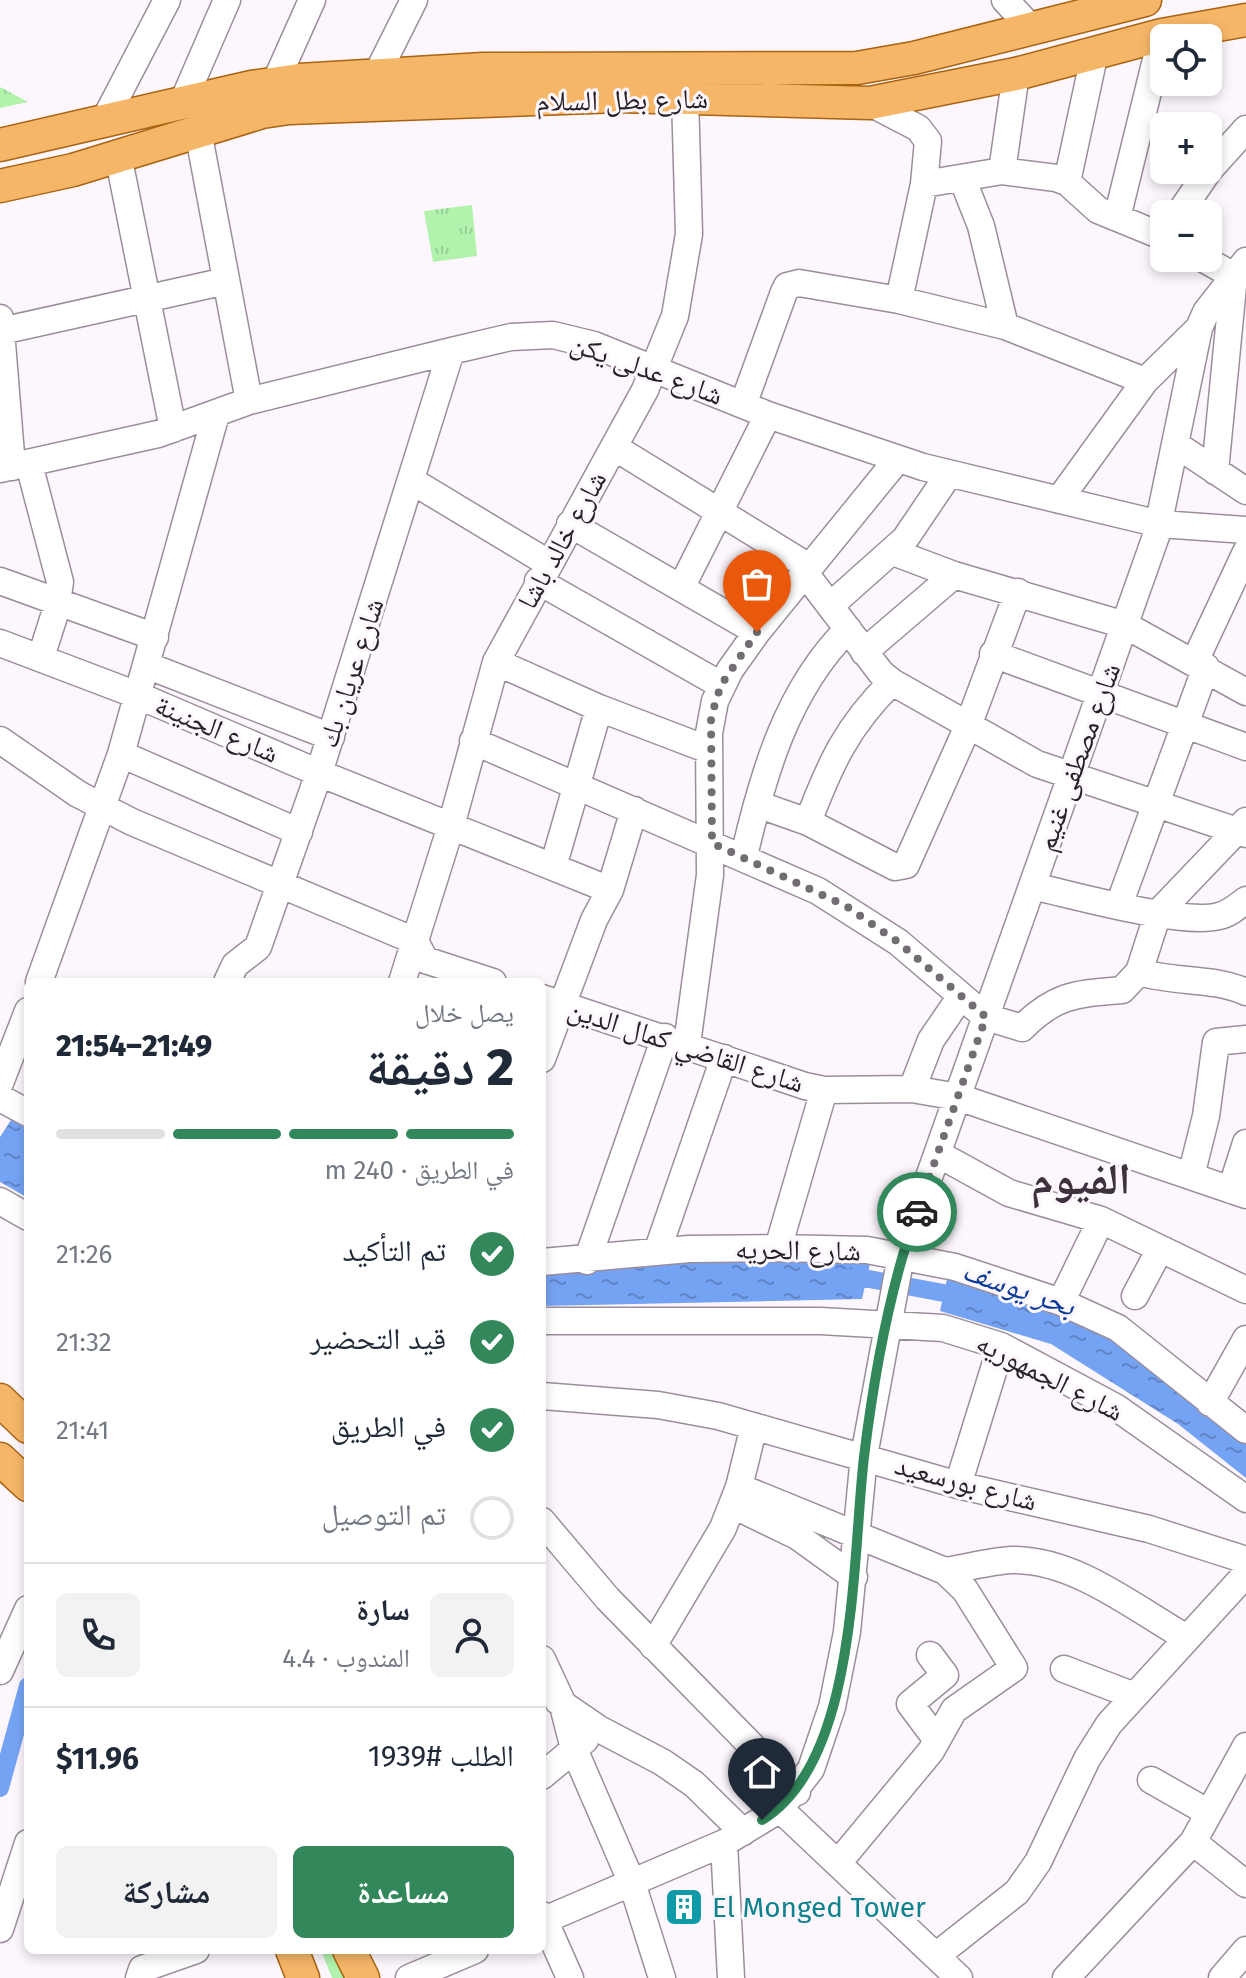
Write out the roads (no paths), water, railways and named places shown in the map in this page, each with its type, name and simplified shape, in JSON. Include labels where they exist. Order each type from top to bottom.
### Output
[{"type":"main road","name":"شارع بطل السلام","points":[[11,184],[73,170],[118,155],[190,118],[275,83],[448,70],[711,66],[828,69],[886,64],[949,49],[1017,10],[1092,7],[1145,0]]},
{"type":"main road","name":"شارع بطل السلام","points":[[1222,24],[1246,20]]},
{"type":"main road","name":"شارع بطل السلام","points":[[0,146],[103,123],[289,108],[685,97],[870,103],[1016,74],[1150,38]]},
{"type":"main road","points":[[949,49],[948,74],[958,87]]},
{"type":"main road","points":[[448,70],[469,103],[483,69]]},
{"type":"main road","points":[[47,135],[50,154],[56,162],[73,170]]},
{"type":"main road","points":[[0,146],[14,153],[21,161],[11,184]]},
{"type":"main road","points":[[0,1400],[24,1423]]},
{"type":"main road","points":[[0,1459],[24,1481]]},
{"type":"main road","points":[[294,1954],[303,1978]]},
{"type":"main road","points":[[351,1954],[363,1978]]},
{"type":"street","points":[[103,123],[167,0]]},
{"type":"street","points":[[227,0],[190,118],[249,401]]},
{"type":"street","points":[[275,83],[312,0]]},
{"type":"street","points":[[376,76],[414,0]]},
{"type":"street","points":[[1067,182],[1095,52]]},
{"type":"street","points":[[1002,171],[1016,74]]},
{"type":"street","points":[[1117,218],[1150,84]]},
{"type":"street","name":"شارع خالد باشا","points":[[403,978],[451,826],[496,662],[656,369],[675,316],[687,262],[689,234],[685,97]]},
{"type":"street","points":[[870,103],[924,134],[930,149],[899,300]]},
{"type":"street","points":[[1189,200],[1209,170],[1246,129]]},
{"type":"street","points":[[118,155],[173,429]]},
{"type":"street","points":[[924,184],[1002,171],[1067,182],[1085,202],[1150,231]]},
{"type":"street","points":[[962,178],[981,226],[1005,326]]},
{"type":"street","points":[[1215,471],[1240,268]]},
{"type":"street","name":"شارع مصطفى غنيم","points":[[887,1323],[901,1256],[1160,524],[1199,328],[1206,312],[1240,268]]},
{"type":"street","points":[[41,657],[58,601],[59,572],[14,467],[1,325],[147,299],[226,281]]},
{"type":"street","points":[[743,405],[787,286],[799,283],[899,300],[1005,326],[1145,381]]},
{"type":"street","points":[[1059,500],[1145,381],[1199,328]]},
{"type":"street","name":"شارع عدلى يكن","points":[[14,467],[173,429],[249,401],[451,351],[511,337],[553,335],[574,338],[768,415],[897,460],[1160,524],[1246,530]]},
{"type":"street","name":"شارع عريان بك","points":[[229,978],[235,965],[258,947],[299,832],[451,351]]},
{"type":"street","points":[[40,978],[121,754],[216,414]]},
{"type":"street","points":[[681,588],[768,415]]},
{"type":"street","points":[[1175,444],[1246,491]]},
{"type":"street","points":[[473,741],[744,856],[846,906],[898,942],[986,1017],[1022,1028],[1049,1004],[1069,995],[1122,990],[1139,972],[1158,913],[1243,829],[1155,803],[1016,754],[892,682],[864,652],[807,570],[614,447]]},
{"type":"street","points":[[587,1261],[676,1041],[708,902],[712,843],[709,750],[711,717],[721,685],[757,632],[897,460]]},
{"type":"street","points":[[831,605],[893,552],[916,526],[949,474]]},
{"type":"street","points":[[412,481],[543,572],[721,685]]},
{"type":"street","points":[[570,524],[757,632]]},
{"type":"street","points":[[893,552],[954,575],[1125,625],[1246,692]]},
{"type":"street","points":[[1119,905],[1182,726],[1200,664],[1246,552]]},
{"type":"street","points":[[864,652],[954,575]]},
{"type":"street","points":[[0,581],[155,637]]},
{"type":"street","points":[[757,804],[808,822],[895,867],[906,865],[968,726],[1018,592]]},
{"type":"street","points":[[744,856],[774,748],[796,702],[823,658],[848,629]]},
{"type":"street","name":"شارع الجنينة","points":[[0,643],[137,695],[319,773],[610,890]]},
{"type":"street","points":[[993,654],[1246,747]]},
{"type":"street","points":[[496,662],[599,708],[709,750]]},
{"type":"street","points":[[146,665],[331,737]]},
{"type":"street","points":[[808,822],[840,744],[863,710],[892,682]]},
{"type":"street","points":[[553,867],[599,708]]},
{"type":"street","points":[[0,740],[104,808],[279,887],[415,941],[422,959],[481,978]]},
{"type":"street","points":[[121,754],[299,832]]},
{"type":"street","points":[[546,1036],[552,1001],[610,890],[634,810]]},
{"type":"street","points":[[1032,886],[1158,913],[1211,917],[1222,916],[1246,900]]},
{"type":"street","points":[[1139,972],[1162,979],[1234,986],[1246,992]]},
{"type":"street","points":[[912,1089],[931,1040],[961,996]]},
{"type":"street","name":"شارع القاضي كمال الدين","points":[[552,1001],[824,1090],[912,1089],[958,1097],[1239,1193]]},
{"type":"street","points":[[0,1083],[24,1023]]},
{"type":"street","points":[[1191,1176],[1206,1116],[1216,1042],[1246,1039]]},
{"type":"street","points":[[657,1252],[724,1058]]},
{"type":"street","points":[[778,1248],[824,1090]]},
{"type":"street","points":[[0,1098],[24,1111]]},
{"type":"street","points":[[1239,1193],[1246,1143]]},
{"type":"street","points":[[938,1154],[1024,1199],[1101,1220],[1246,1290]]},
{"type":"street","points":[[0,1201],[24,1215]]},
{"type":"street","points":[[1061,1302],[1101,1220]]},
{"type":"street","name":"شارع الحريه","points":[[546,1262],[587,1261],[657,1252],[778,1248],[867,1250],[955,1267],[1061,1302],[1118,1328],[1246,1430]]},
{"type":"street","points":[[1135,1296],[1160,1249]]},
{"type":"street","name":"شارع الجمهوريه","points":[[546,1321],[887,1323],[943,1328],[1001,1346],[1117,1408],[1246,1499]]},
{"type":"street","points":[[546,1918],[734,1838],[788,1800],[811,1769],[832,1707],[854,1577],[864,1456],[887,1323]]},
{"type":"street","points":[[1210,1403],[1246,1339]]},
{"type":"street","points":[[958,1485],[1001,1346]]},
{"type":"street","name":"شارع بورسعيد","points":[[546,1396],[658,1405],[754,1426],[958,1485],[1149,1529],[1246,1560]]},
{"type":"street","points":[[653,1646],[711,1551],[736,1496],[754,1426]]},
{"type":"street","points":[[736,1496],[858,1537],[945,1571],[965,1590],[1014,1670],[954,1710],[937,1740],[838,1863]]},
{"type":"street","points":[[736,1496],[854,1577]]},
{"type":"street","points":[[546,1526],[571,1559],[653,1646],[788,1800],[838,1863],[946,1969],[1028,1878],[1087,1759],[1132,1695],[1246,1574]]},
{"type":"street","points":[[945,1571],[1010,1560],[1056,1567],[1087,1580],[1185,1637]]},
{"type":"street","points":[[0,1671],[6,1634],[24,1614]]},
{"type":"street","points":[[930,1655],[945,1675],[910,1704],[937,1740]]},
{"type":"street","points":[[1064,1669],[1132,1695]]},
{"type":"street","points":[[546,1675],[552,1700],[632,1883],[662,1978]]},
{"type":"street","points":[[552,1700],[662,1762],[694,1784],[734,1838],[731,1978]]},
{"type":"street","points":[[546,1773],[599,1729]]},
{"type":"street","points":[[1066,1978],[1193,1842],[1246,1746]]},
{"type":"street","points":[[1151,1780],[1209,1813]]},
{"type":"street","points":[[1193,1842],[1246,1884]]},
{"type":"street","points":[[0,1929],[24,1861]]},
{"type":"street","points":[[546,1926],[570,1978]]},
{"type":"street","points":[[1222,1978],[1246,1950]]},
{"type":"street","points":[[139,1974],[189,1958]]},
{"type":"street","points":[[409,1978],[465,1959]]},
{"type":"water","points":[[11,1120],[24,1127],[24,1196],[0,1182],[0,1137]]},
{"type":"water","points":[[820,1256],[870,1264],[862,1299],[546,1306],[546,1267]]},
{"type":"water","points":[[947,1279],[1086,1324],[1120,1339],[1246,1441],[1246,1478],[1178,1424],[1051,1344],[940,1311]]},
{"type":"waterway","name":"بحر يوسف","points":[[845,1278],[869,1279],[965,1297]]},
{"type":"waterway","points":[[0,1788],[24,1701]]},
{"type":"place","name":"El Monged Tower","points":[[684,1907]]},
{"type":"district","name":"الفيوم","points":[[1081,1179]]}]
